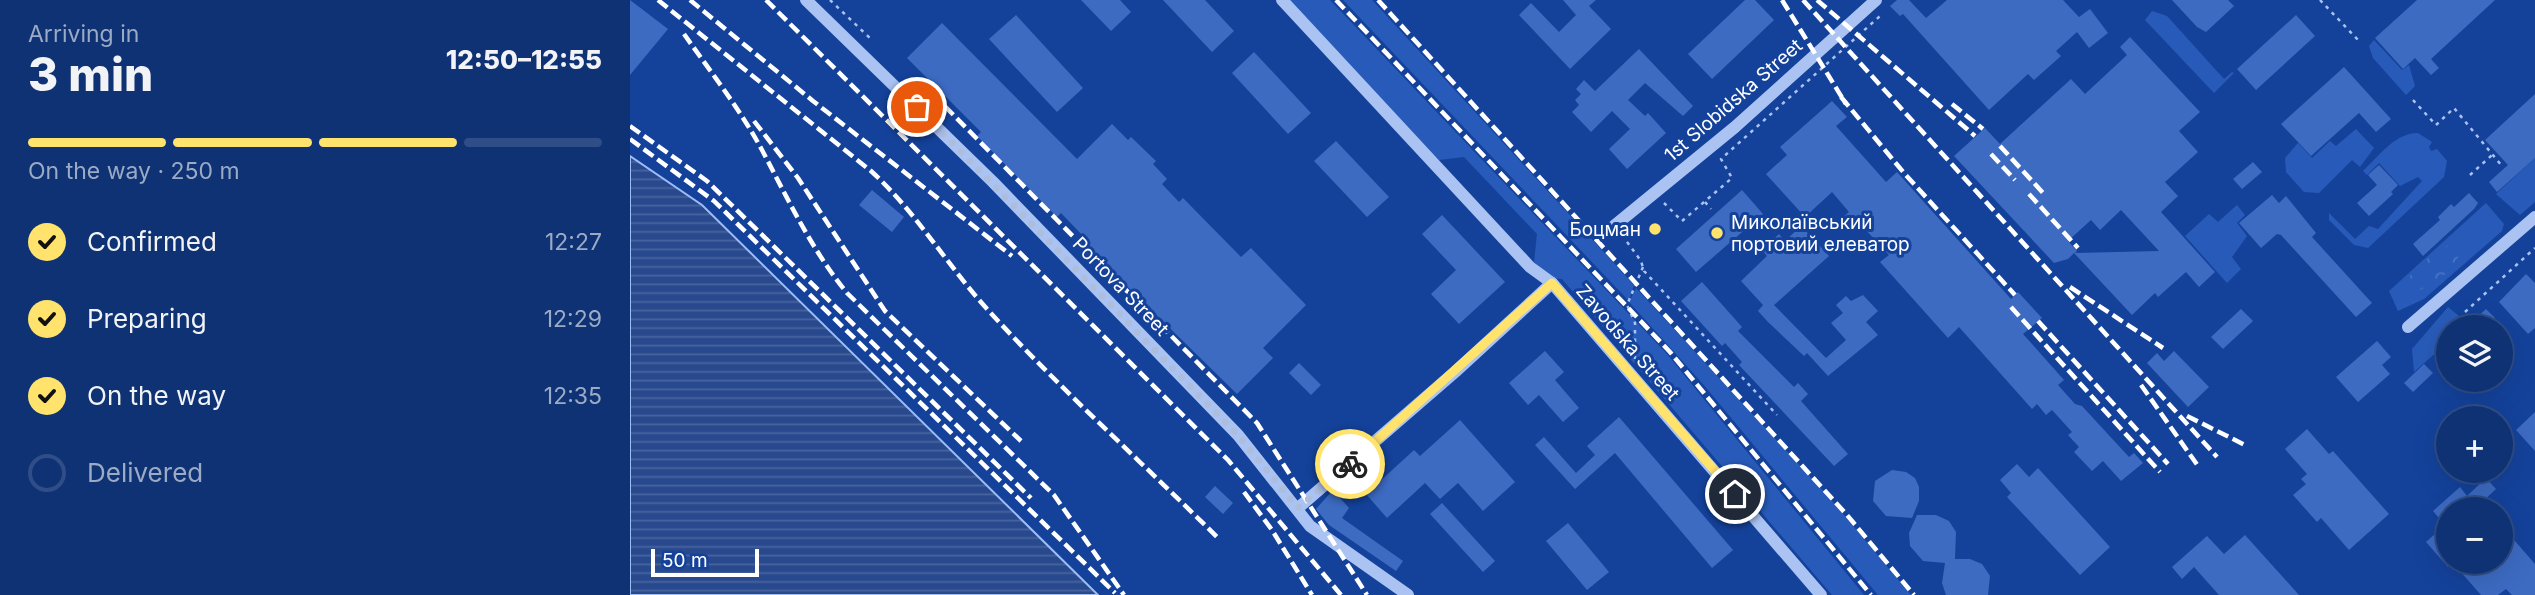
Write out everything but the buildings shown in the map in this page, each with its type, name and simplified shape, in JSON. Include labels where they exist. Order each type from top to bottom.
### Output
[{"type":"street","name":"Portova Street","points":[[806,0],[1012,201],[1238,435],[1310,526],[1408,595]]},
{"type":"street","name":"Zavodska Street","points":[[1282,0],[1530,267],[1552,283],[1821,595]]},
{"type":"street","name":"1st Slobidska Street","points":[[1617,230],[1873,4]]},
{"type":"street","points":[[2408,327],[2535,217]]},
{"type":"street","points":[[1298,508],[1384,435],[1552,283]]},
{"type":"path","points":[[830,0],[873,41]]},
{"type":"path","points":[[2320,0],[2359,41]]},
{"type":"path","points":[[1662,200],[1682,221],[1732,178],[1721,159],[1880,19],[1873,4]]},
{"type":"path","points":[[2413,100],[2436,124],[2454,108],[2502,166]]},
{"type":"path","points":[[2470,175],[2492,155]]},
{"type":"path","points":[[1705,202],[1711,209]]},
{"type":"path","points":[[1617,230],[1643,267],[1777,415]]},
{"type":"path","points":[[2465,312],[2535,248]]},
{"type":"path","points":[[1631,374],[1636,339],[1635,323],[1626,305],[1643,267]]},
{"type":"green space","points":[[1288,0],[1330,0],[1667,354],[1864,595],[1832,595],[1562,279],[1551,278],[1534,262],[1537,234],[1464,157],[1439,160]]},
{"type":"green space","points":[[1343,0],[1372,0],[1634,285],[1629,301]]},
{"type":"green space","points":[[2152,11],[2167,16],[2224,79],[2234,73],[2214,93],[2145,20]]},
{"type":"green space","points":[[2374,40],[2402,70],[2409,65],[2415,86],[2406,95],[2373,58],[2369,46]]},
{"type":"green space","points":[[2356,129],[2374,148],[2360,167],[2352,160],[2319,193],[2304,192],[2286,172],[2285,158],[2298,143],[2312,158],[2330,141],[2336,146]]},
{"type":"green space","points":[[2418,133],[2432,142],[2429,147],[2431,151],[2437,149],[2447,161],[2444,177],[2368,248],[2354,245],[2329,220],[2329,213],[2355,239],[2369,226],[2378,229],[2422,181],[2418,177],[2400,186],[2379,163],[2367,175],[2363,171],[2395,141]]},
{"type":"green space","points":[[2535,158],[2535,202],[2520,215],[2496,194]]},
{"type":"green space","points":[[2486,203],[2504,224],[2502,231],[2424,299],[2398,311],[2389,291]]},
{"type":"green space","points":[[2237,205],[2245,215],[2237,223],[2247,236],[2232,257],[2241,269],[2227,283],[2185,236],[2209,214],[2218,222]]},
{"type":"green space","points":[[2451,244],[2458,246],[2460,254],[2444,276],[2429,286],[2403,292],[2414,271]]},
{"type":"green space","points":[[1636,288],[1828,496],[1911,595],[1878,595],[1703,384],[1629,302]]},
{"type":"green space","points":[[2448,307],[2458,315],[2441,315]]},
{"type":"green space","points":[[2436,321],[2436,353],[2414,372],[2412,349]]},
{"type":"shaded area","points":[[630,156],[702,205],[1098,595],[630,595]]},
{"type":"railway","points":[[658,0],[871,171],[917,221],[973,293],[1016,340],[1220,540]]},
{"type":"railway","points":[[690,0],[813,101],[1012,256]]},
{"type":"railway","points":[[766,0],[1228,460],[1341,595]]},
{"type":"railway","points":[[1336,0],[1670,352],[1871,595]]},
{"type":"railway","points":[[1378,0],[1847,515],[1914,595]]},
{"type":"railway","points":[[1782,0],[1846,104]]},
{"type":"railway","points":[[1803,0],[2217,457]]},
{"type":"railway","points":[[1817,0],[1975,136]]},
{"type":"railway","points":[[684,34],[744,120],[811,241],[847,293],[1054,495],[1124,595]]},
{"type":"railway","points":[[921,82],[1257,423],[1367,595]]},
{"type":"railway","points":[[1841,97],[1904,173],[2015,295]]},
{"type":"railway","points":[[1952,104],[1983,129]]},
{"type":"railway","points":[[754,121],[798,178],[885,311],[1021,441]]},
{"type":"railway","points":[[630,126],[707,181],[1031,498]]},
{"type":"railway","points":[[630,139],[714,201],[1115,593]]},
{"type":"railway","points":[[2000,146],[2045,195]]},
{"type":"railway","points":[[1991,154],[2015,180]]},
{"type":"railway","points":[[2029,194],[2078,248]]},
{"type":"railway","points":[[2070,287],[2163,348]]},
{"type":"railway","points":[[2011,307],[2160,472]]},
{"type":"railway","points":[[2038,321],[2168,464]]},
{"type":"railway","points":[[2141,385],[2198,466]]},
{"type":"railway","points":[[2187,416],[2247,446]]},
{"type":"railway","points":[[1244,492],[1272,530],[1312,595]]},
{"type":"way so far","points":[[917,107],[1238,435],[1298,508],[1350,464]]},
{"type":"place","name":"Боцман","points":[[1655,229]]},
{"type":"place","name":"Миколаївський портовий елеватор","points":[[1717,233]]},
{"type":"route","points":[[1350,464],[1552,283],[1735,494]]}]
